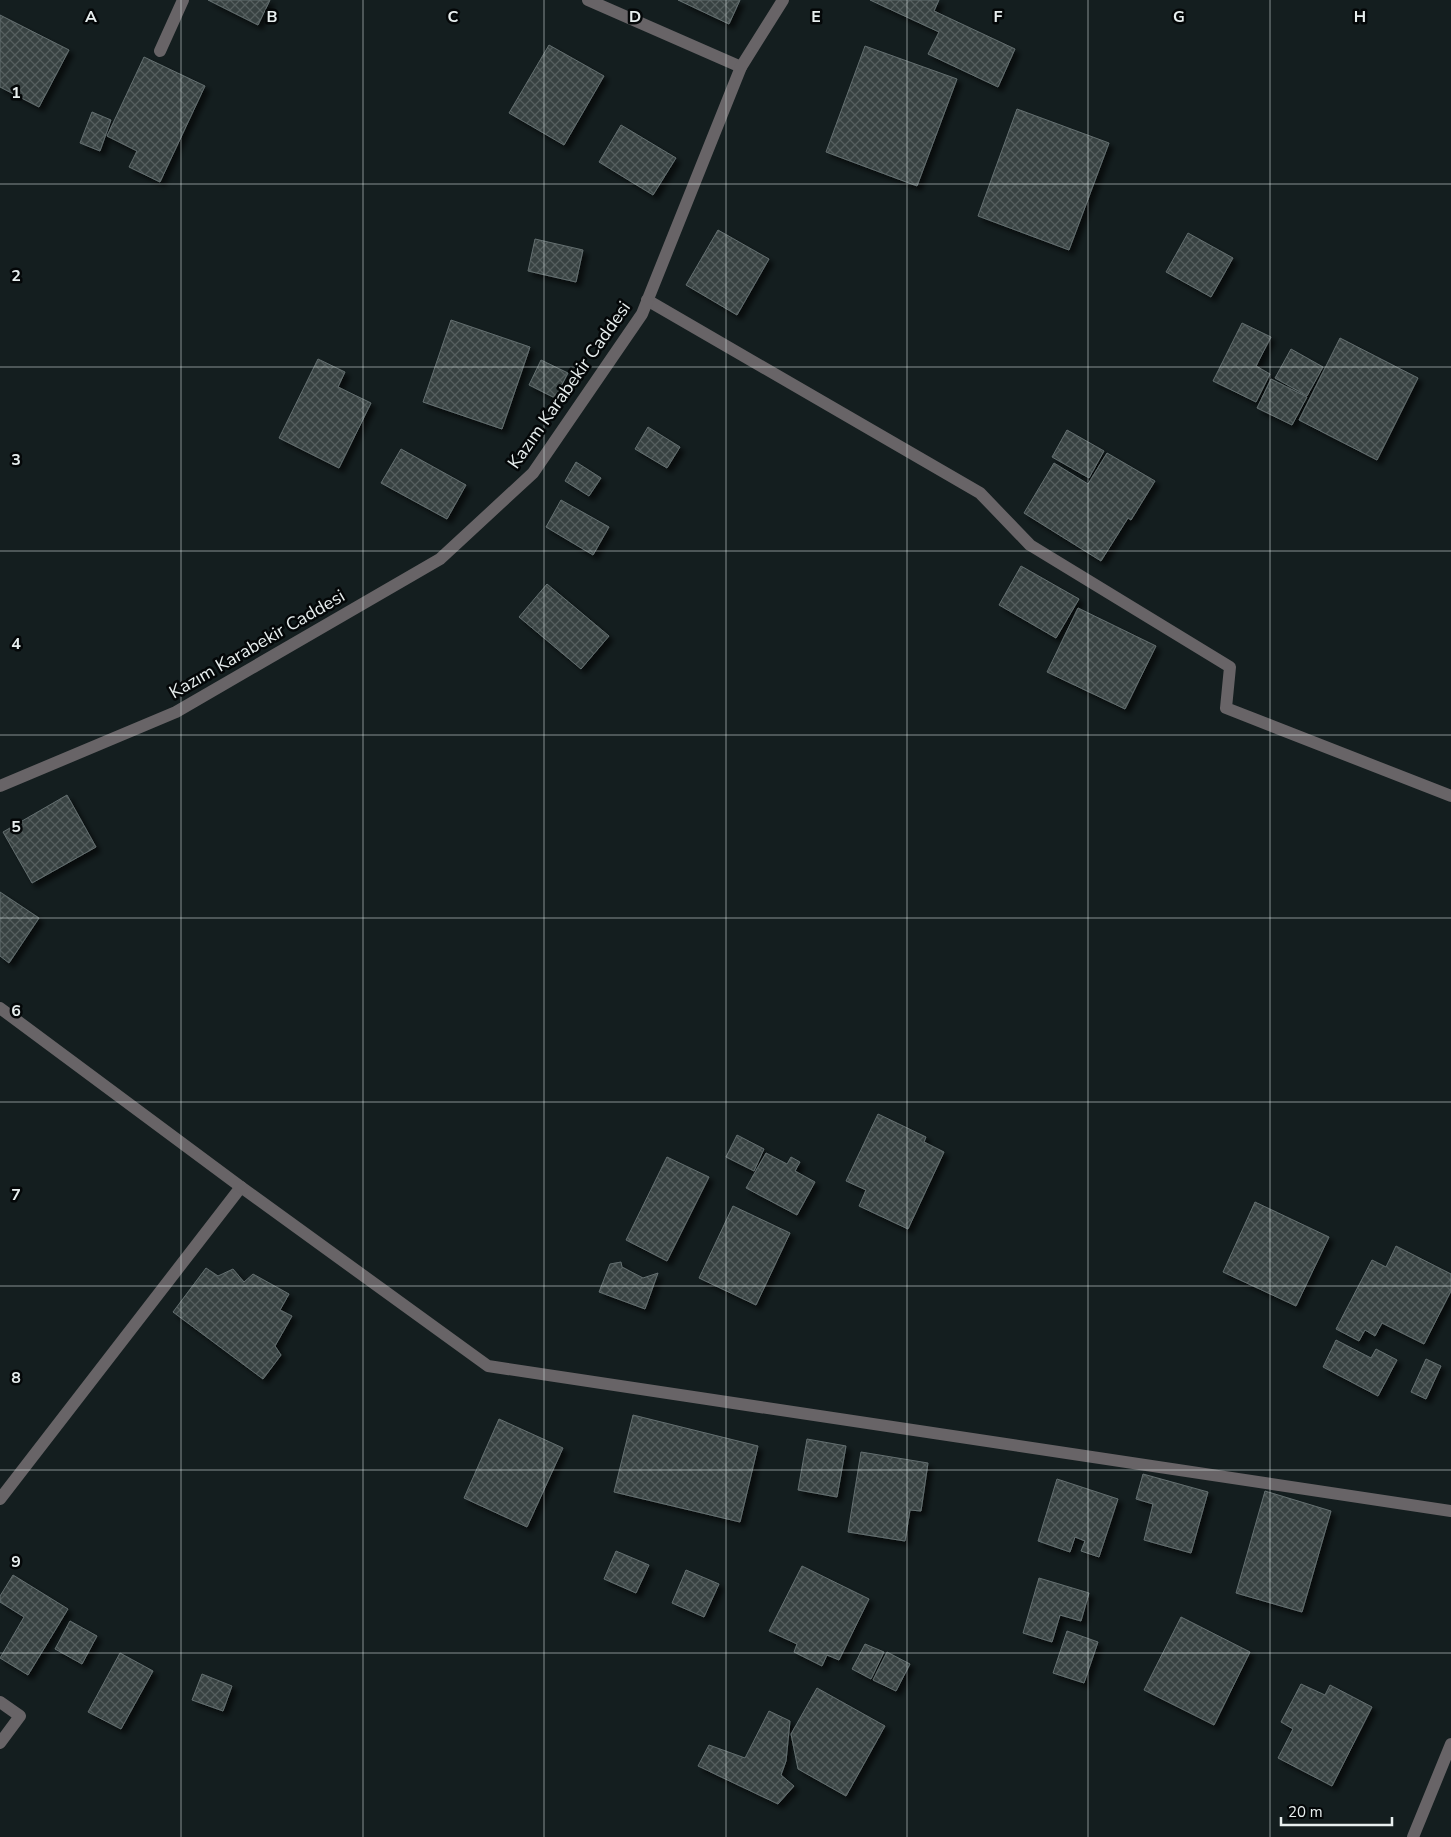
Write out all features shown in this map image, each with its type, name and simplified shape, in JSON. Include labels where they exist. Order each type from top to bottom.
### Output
[{"type":"street","points":[[160,51],[182,0]]},
{"type":"street","points":[[588,0],[741,68]]},
{"type":"street","name":"Kazım Karabekir Caddesi","points":[[0,786],[176,712],[440,559],[533,473],[642,314],[741,68],[783,0]]},
{"type":"street","points":[[647,300],[980,492],[1030,545],[1230,667],[1226,708],[1451,796]]},
{"type":"street","points":[[0,1008],[241,1187],[488,1366],[1451,1511]]},
{"type":"street","points":[[0,1499],[241,1187]]},
{"type":"street","points":[[0,1702],[20,1716],[0,1743]]},
{"type":"street","points":[[1413,1837],[1451,1744]]},
{"type":"building","points":[[208,0],[270,0],[258,25]]},
{"type":"building","points":[[678,0],[740,0],[729,24]]},
{"type":"building","points":[[870,0],[939,0],[934,11],[1015,49],[998,87],[928,54],[939,32]]},
{"type":"building","points":[[0,15],[69,50],[39,107],[0,87]]},
{"type":"building","points":[[549,45],[604,76],[564,145],[509,113]]},
{"type":"building","points":[[865,46],[957,79],[917,186],[826,152]]},
{"type":"building","points":[[144,57],[205,86],[160,182],[129,167],[137,151],[107,136]]},
{"type":"building","points":[[1017,109],[1109,143],[1069,250],[978,216]]},
{"type":"building","points":[[92,112],[111,120],[100,151],[80,143]]},
{"type":"building","points":[[621,125],[676,158],[653,195],[599,162]]},
{"type":"building","points":[[718,230],[769,259],[737,315],[686,285]]},
{"type":"building","points":[[1188,233],[1233,258],[1211,297],[1166,272]]},
{"type":"building","points":[[535,239],[583,250],[576,282],[528,271]]},
{"type":"building","points":[[451,320],[530,347],[502,429],[423,402]]},
{"type":"building","points":[[1242,323],[1271,337],[1256,366],[1270,374],[1256,402],[1213,381]]},
{"type":"building","points":[[1340,338],[1418,378],[1377,460],[1299,420]]},
{"type":"building","points":[[1291,349],[1323,367],[1307,396],[1275,378]]},
{"type":"building","points":[[318,359],[345,372],[338,387],[371,403],[339,468],[279,438]]},
{"type":"building","points":[[541,360],[568,373],[555,398],[529,385]]},
{"type":"building","points":[[1271,379],[1307,397],[1292,425],[1257,408]]},
{"type":"building","points":[[648,427],[680,447],[667,468],[635,449]]},
{"type":"building","points":[[1067,430],[1104,451],[1089,478],[1052,457]]},
{"type":"building","points":[[401,449],[466,485],[447,519],[381,483]]},
{"type":"building","points":[[1107,453],[1155,481],[1131,520],[1128,518],[1101,561],[1024,513],[1054,463],[1088,484]]},
{"type":"building","points":[[576,462],[601,478],[589,496],[565,481]]},
{"type":"building","points":[[561,500],[609,527],[593,555],[546,527]]},
{"type":"building","points":[[1021,566],[1079,599],[1056,638],[999,605]]},
{"type":"building","points":[[547,584],[609,636],[581,669],[519,617]]},
{"type":"building","points":[[1078,608],[1156,646],[1125,709],[1047,672]]},
{"type":"building","points":[[67,795],[96,847],[32,883],[3,832]]},
{"type":"building","points":[[0,892],[39,918],[9,963],[0,956]]},
{"type":"building","points":[[878,1114],[926,1137],[924,1142],[944,1152],[908,1229],[859,1206],[866,1190],[846,1181]]},
{"type":"building","points":[[737,1135],[764,1149],[754,1171],[726,1157]]},
{"type":"building","points":[[766,1153],[787,1164],[791,1157],[800,1162],[795,1171],[815,1182],[797,1215],[746,1188]]},
{"type":"building","points":[[667,1157],[709,1177],[667,1261],[626,1240]]},
{"type":"building","points":[[1255,1202],[1329,1237],[1296,1306],[1223,1272]]},
{"type":"building","points":[[733,1206],[790,1233],[756,1305],[699,1278]]},
{"type":"building","points":[[1396,1246],[1451,1274],[1451,1291],[1424,1344],[1382,1323],[1375,1336],[1365,1330],[1359,1341],[1336,1329],[1372,1260],[1386,1267]]},
{"type":"building","points":[[621,1262],[622,1267],[643,1278],[658,1273],[645,1309],[599,1292],[610,1264]]},
{"type":"building","points":[[206,1268],[218,1276],[233,1269],[244,1282],[253,1274],[289,1294],[280,1310],[292,1316],[275,1346],[281,1355],[263,1379],[173,1312]]},
{"type":"building","points":[[1336,1340],[1371,1358],[1376,1349],[1397,1360],[1378,1396],[1323,1367]]},
{"type":"building","points":[[1426,1359],[1441,1366],[1426,1399],[1411,1392]]},
{"type":"building","points":[[633,1415],[758,1446],[740,1522],[614,1492]]},
{"type":"building","points":[[499,1419],[563,1448],[527,1527],[464,1498]]},
{"type":"building","points":[[807,1439],[846,1446],[837,1497],[798,1490]]},
{"type":"building","points":[[861,1452],[928,1463],[921,1511],[910,1510],[905,1541],[848,1532]]},
{"type":"building","points":[[1143,1474],[1208,1492],[1191,1553],[1144,1540],[1153,1504],[1136,1499]]},
{"type":"building","points":[[1057,1479],[1118,1499],[1099,1557],[1081,1551],[1085,1541],[1075,1537],[1070,1552],[1038,1541]]},
{"type":"building","points":[[1265,1491],[1331,1511],[1302,1612],[1236,1593]]},
{"type":"building","points":[[616,1551],[649,1565],[636,1593],[604,1579]]},
{"type":"building","points":[[802,1566],[869,1599],[839,1660],[827,1655],[822,1666],[794,1652],[797,1644],[769,1631]]},
{"type":"building","points":[[686,1570],[719,1584],[704,1617],[672,1603]]},
{"type":"building","points":[[13,1575],[68,1609],[28,1675],[0,1658],[24,1617],[0,1602],[0,1596]]},
{"type":"building","points":[[1039,1578],[1089,1593],[1081,1621],[1060,1615],[1052,1642],[1023,1633]]},
{"type":"building","points":[[1181,1617],[1250,1652],[1214,1725],[1144,1690]]},
{"type":"building","points":[[70,1621],[97,1636],[82,1664],[55,1649]]},
{"type":"building","points":[[1067,1631],[1098,1642],[1084,1683],[1053,1673]]},
{"type":"building","points":[[865,1644],[884,1652],[871,1679],[852,1669]]},
{"type":"building","points":[[887,1652],[910,1664],[896,1691],[873,1680]]},
{"type":"building","points":[[120,1653],[153,1671],[121,1729],[88,1712]]},
{"type":"building","points":[[202,1674],[232,1686],[223,1711],[192,1700]]},
{"type":"building","points":[[1301,1684],[1325,1695],[1330,1685],[1372,1707],[1332,1786],[1278,1758],[1293,1729],[1281,1722]]},
{"type":"building","points":[[817,1688],[885,1726],[846,1796],[798,1769],[791,1734]]},
{"type":"building","points":[[769,1711],[790,1721],[786,1761],[781,1775],[794,1786],[778,1804],[698,1766],[709,1745],[745,1758]]}]
